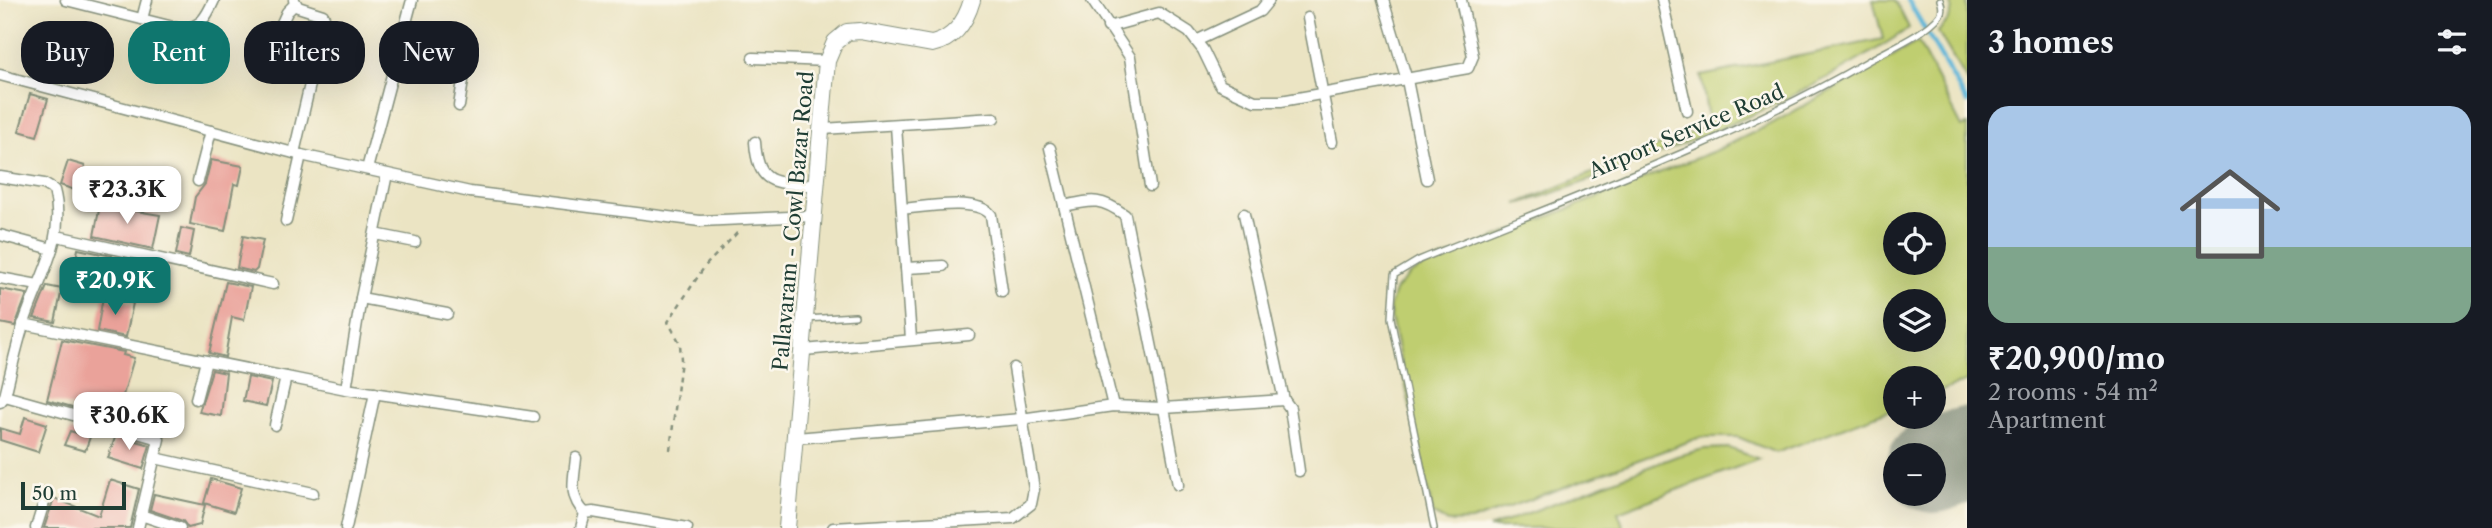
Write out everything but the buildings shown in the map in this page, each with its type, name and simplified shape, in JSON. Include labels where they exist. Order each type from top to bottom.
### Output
[{"type":"street","points":[[142,19],[147,0]]},
{"type":"street","points":[[73,1],[181,29],[196,27],[206,17],[214,0]]},
{"type":"street","points":[[406,21],[412,0]]},
{"type":"street","name":"Pallavaram - Cowl Bazar Road","points":[[787,528],[827,61],[835,42],[847,32],[860,31],[933,44],[944,41],[968,15],[972,0]]},
{"type":"street","points":[[1092,0],[1108,27],[1122,41],[1130,57],[1150,186]]},
{"type":"street","points":[[1196,41],[1260,11],[1269,0]]},
{"type":"street","points":[[1382,0],[1407,80],[1427,179]]},
{"type":"street","points":[[1108,27],[1159,13],[1173,19],[1196,41],[1215,79],[1231,91],[1255,101],[1281,101],[1460,71],[1472,64],[1461,0]]},
{"type":"street","points":[[1662,0],[1687,111]]},
{"type":"street","points":[[283,21],[294,2],[323,15],[325,20],[286,221]]},
{"type":"street","points":[[1308,18],[1332,142]]},
{"type":"street","points":[[753,58],[827,61]]},
{"type":"street","points":[[0,75],[298,154],[470,191],[700,221],[749,221],[813,216]]},
{"type":"street","points":[[367,169],[389,84]]},
{"type":"street","points":[[459,106],[462,84]]},
{"type":"street","points":[[823,129],[994,118]]},
{"type":"street","points":[[896,126],[911,339]]},
{"type":"street","points":[[198,181],[211,131]]},
{"type":"street","points":[[755,142],[756,165],[769,179],[817,186]]},
{"type":"street","points":[[1050,148],[1113,405]]},
{"type":"street","points":[[346,389],[361,298],[387,174]]},
{"type":"street","points":[[0,177],[44,184],[54,190],[60,211],[57,236],[23,324],[2,399],[159,439],[138,528]]},
{"type":"street","points":[[1064,206],[1095,200],[1111,205],[1125,215],[1178,485]]},
{"type":"street","points":[[902,209],[974,205],[986,209],[991,215],[1002,291]]},
{"type":"street","points":[[1244,214],[1284,400],[1290,408],[1299,471]]},
{"type":"street","points":[[375,234],[415,242]]},
{"type":"street","points":[[0,235],[52,249]]},
{"type":"street","points":[[57,236],[273,284]]},
{"type":"street","points":[[906,268],[943,266]]},
{"type":"street","points":[[0,278],[38,285]]},
{"type":"street","points":[[361,298],[447,314]]},
{"type":"street","points":[[23,324],[346,389],[533,417]]},
{"type":"street","points":[[804,350],[969,335]]},
{"type":"street","points":[[196,399],[205,361]]},
{"type":"street","points":[[833,528],[1013,517],[1031,504],[1034,489],[1014,368]]},
{"type":"street","points":[[275,425],[286,377]]},
{"type":"street","points":[[346,528],[375,393]]},
{"type":"street","points":[[796,438],[1021,419],[1113,405],[1164,408],[1284,400]]},
{"type":"street","points":[[155,458],[313,494]]},
{"type":"street","points":[[576,458],[574,502],[585,513],[687,528]]},
{"type":"street","points":[[36,528],[47,494]]},
{"type":"street","points":[[581,528],[585,513]]},
{"type":"street","points":[[141,515],[180,528]]},
{"type":"lane","name":"Airport Service Road","points":[[1434,528],[1391,318],[1394,275],[1419,260],[1753,123],[1818,90],[1919,31],[1942,11],[1940,0]]},
{"type":"lane","points":[[806,318],[855,316]]},
{"type":"path","points":[[670,450],[681,360],[680,343],[668,322],[705,266],[749,221]]},
{"type":"green space","points":[[1873,0],[1895,0],[1909,28],[1844,69],[1775,104],[1668,150],[1546,196],[1517,204],[1709,125],[1701,76],[1883,39]]},
{"type":"green space","points":[[1951,0],[1967,0],[1967,81],[1938,32],[1949,18]]},
{"type":"green space","points":[[1918,42],[1962,127],[1967,125],[1967,381],[1946,389],[1946,366],[1883,366],[1883,413],[1776,453],[1738,437],[1701,437],[1471,521],[1448,522],[1433,514],[1389,308],[1396,289],[1410,274],[1429,264],[1717,150],[1771,124]]},
{"type":"green space","points":[[1729,448],[1759,459],[1618,512],[1624,528],[1489,528],[1677,456],[1704,449]]},
{"type":"waterway","points":[[1908,0],[1967,102]]},
{"type":"runway","points":[[1946,462],[1967,454]]}]
